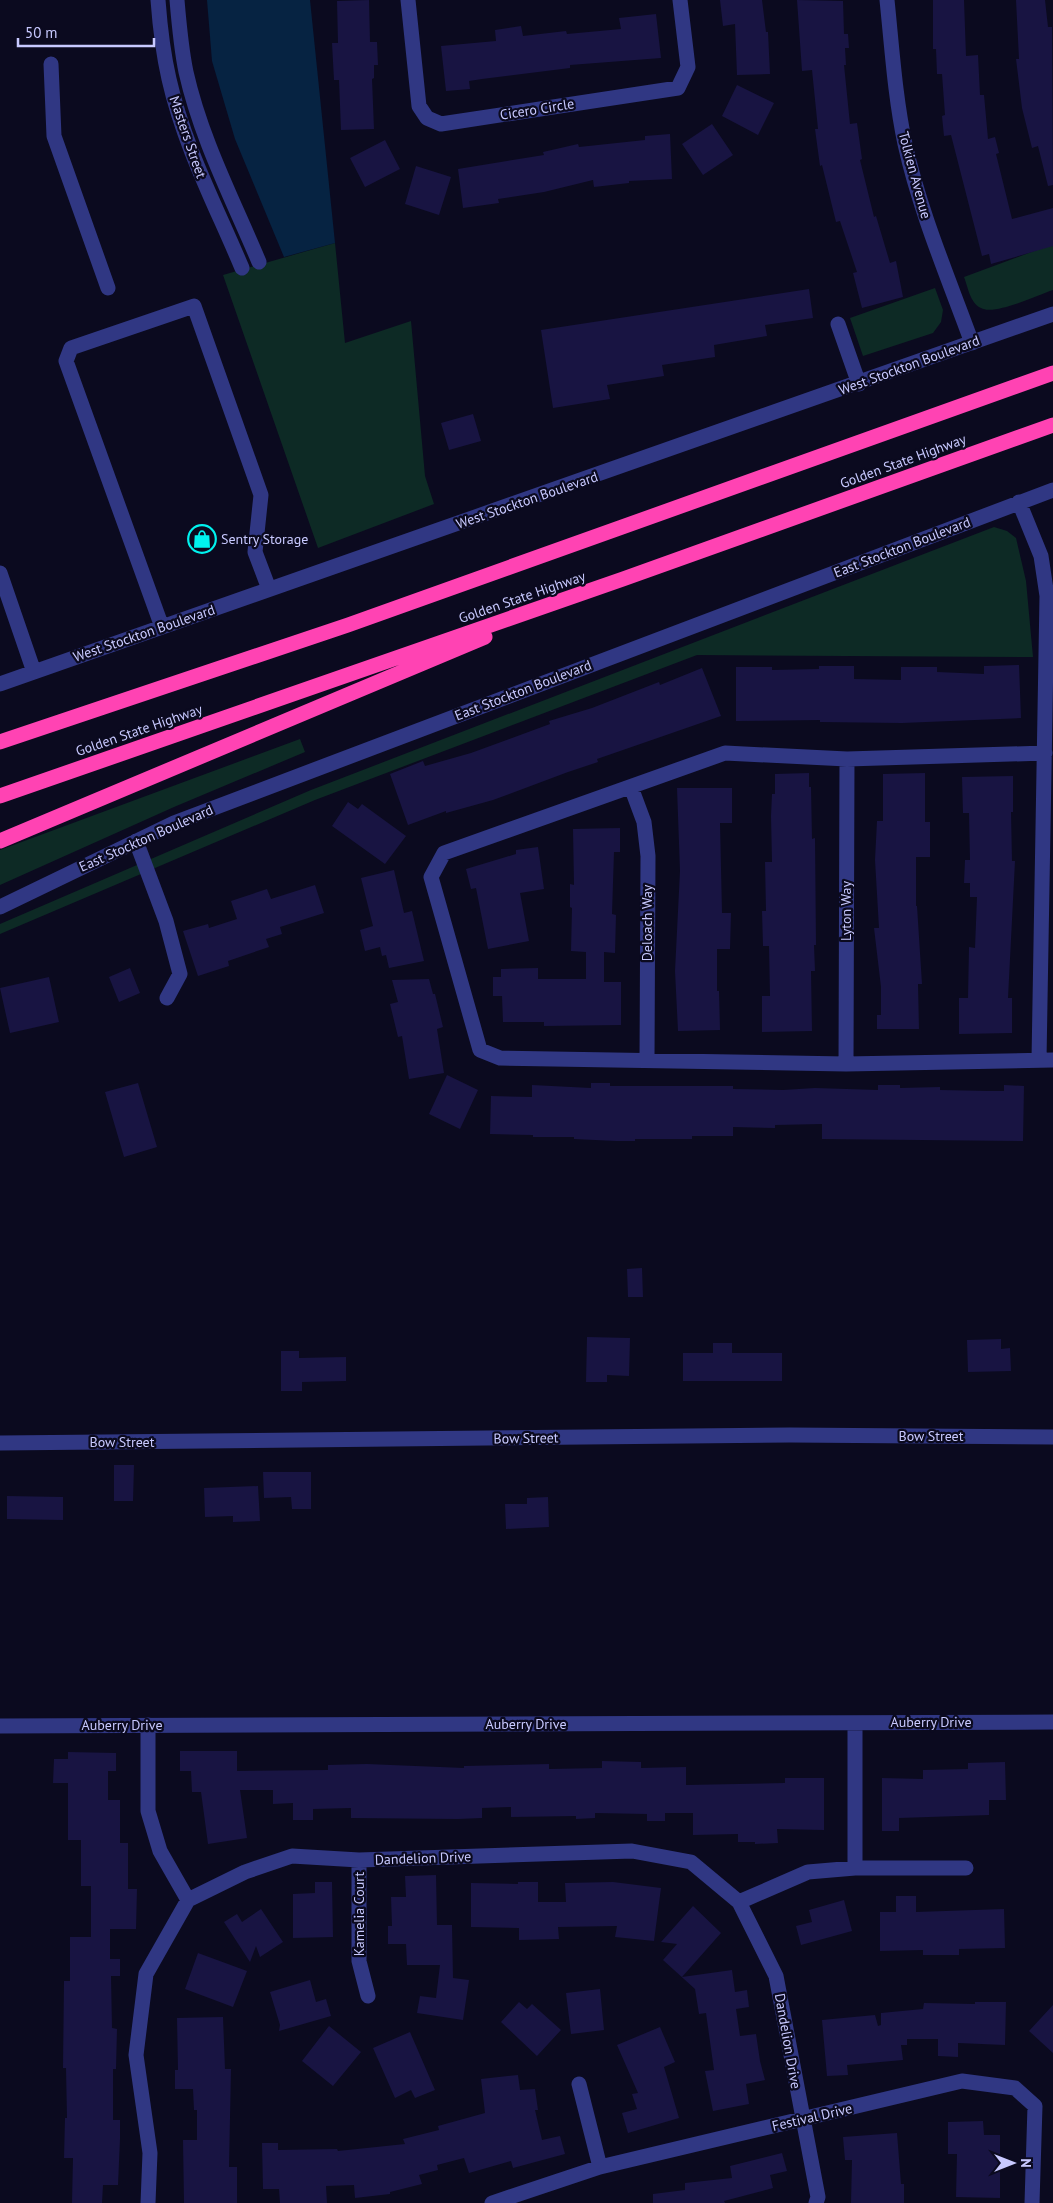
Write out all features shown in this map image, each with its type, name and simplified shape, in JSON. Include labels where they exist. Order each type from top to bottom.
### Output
[{"type":"highway","points":[[0,742],[348,625],[1053,373]]},
{"type":"highway","name":"Golden State Highway","points":[[0,796],[623,579],[1053,425]]},
{"type":"highway","points":[[0,840],[623,579]]},
{"type":"street","name":"Masters Street","points":[[158,0],[161,37],[176,106],[205,185],[242,268]]},
{"type":"street","name":"Masters Street","points":[[177,0],[180,39],[194,100],[222,177],[259,262]]},
{"type":"street","name":"Cicero Circle","points":[[408,0],[419,106],[427,118],[440,124],[678,88],[688,67],[680,0]]},
{"type":"street","name":"Tolkien Avenue","points":[[887,0],[897,103],[905,145],[918,194],[972,343]]},
{"type":"street","points":[[51,64],[54,136],[108,288]]},
{"type":"street","points":[[169,80],[187,74]]},
{"type":"street","points":[[176,106],[194,100]]},
{"type":"street","points":[[162,627],[66,361],[71,348],[194,306],[261,495],[256,552],[269,589]]},
{"type":"street","name":"West Stockton Boulevard","points":[[0,684],[1053,314]]},
{"type":"street","points":[[838,324],[858,384]]},
{"type":"street","name":"East Stockton Boulevard","points":[[0,906],[174,823],[1053,490]]},
{"type":"street","points":[[1020,502],[1041,556],[1047,596],[1050,642],[1044,753],[1046,1060],[846,1064],[500,1058],[480,1050],[432,877],[444,853],[725,753],[847,759],[1044,753]]},
{"type":"street","points":[[0,573],[34,672]]},
{"type":"street","name":"Lyton Way","points":[[846,1064],[847,759]]},
{"type":"street","name":"Deloach Way","points":[[631,788],[644,822],[648,856],[647,1060]]},
{"type":"street","points":[[136,841],[166,921],[180,974],[166,998]]},
{"type":"street","name":"Bow Street","points":[[0,1443],[790,1435],[1053,1437]]},
{"type":"street","points":[[855,1722],[855,1868]]},
{"type":"street","name":"Auberry Drive","points":[[0,1726],[1053,1722]]},
{"type":"street","points":[[148,1725],[148,1811],[160,1852],[188,1900],[146,1974],[136,2055],[150,2153],[148,2203]]},
{"type":"street","name":"Dandelion Drive","points":[[188,1900],[245,1872],[292,1856],[358,1860],[632,1852],[691,1862],[739,1902],[776,1976],[818,2197],[816,2203]]},
{"type":"street","name":"Kamelia Court","points":[[358,1860],[358,1962],[368,1996]]},
{"type":"street","points":[[739,1902],[808,1872],[855,1868],[966,1868]]},
{"type":"street","name":"Festival Drive","points":[[492,2203],[600,2167],[962,2081],[1015,2088],[1035,2106],[1032,2203]]},
{"type":"street","points":[[579,2084],[600,2167]]},
{"type":"green space","points":[[335,243],[345,343],[411,321],[425,476],[434,504],[318,548],[223,275]]},
{"type":"green space","points":[[1053,244],[1053,290],[1006,307],[987,310],[977,306],[964,277]]},
{"type":"green space","points":[[935,288],[943,310],[941,322],[933,333],[863,356],[850,318]]},
{"type":"green space","points":[[994,527],[1007,531],[1016,538],[1026,581],[1033,657],[697,655],[315,800],[0,934],[0,924],[311,790]]},
{"type":"green space","points":[[300,739],[305,752],[174,807],[0,885],[0,850]]},
{"type":"water","points":[[207,0],[310,0],[335,243],[284,257],[235,139],[212,61]]},
{"type":"building","points":[[369,0],[370,42],[377,42],[378,65],[374,65],[374,78],[372,79],[374,129],[341,130],[339,80],[334,80],[332,43],[338,43],[337,1]]},
{"type":"building","points":[[720,0],[762,0],[766,32],[768,32],[770,74],[737,75],[735,24],[723,26]]},
{"type":"building","points":[[797,0],[843,1],[844,34],[848,34],[849,48],[845,48],[846,65],[844,65],[850,124],[857,123],[862,159],[860,160],[874,217],[876,216],[890,263],[896,261],[903,297],[862,308],[853,273],[857,272],[840,221],[836,222],[822,165],[820,166],[815,129],[818,129],[812,70],[802,71]]},
{"type":"building","points":[[933,0],[964,0],[966,56],[978,55],[980,95],[984,95],[988,139],[995,137],[999,153],[996,154],[1012,219],[1053,208],[1053,246],[991,264],[989,254],[982,256],[951,135],[944,136],[942,116],[945,115],[942,74],[937,74],[936,49],[933,49]]},
{"type":"building","points":[[1016,0],[1045,0],[1048,27],[1052,27],[1053,185],[1048,186],[1038,146],[1032,148],[1022,108],[1016,59],[1019,59]]},
{"type":"building","points":[[656,14],[661,58],[570,65],[570,68],[469,81],[470,89],[446,91],[441,46],[496,41],[495,30],[521,26],[523,36],[566,31],[567,34],[621,29],[619,18]]},
{"type":"building","points":[[737,85],[774,103],[758,135],[722,116]]},
{"type":"building","points":[[712,124],[733,155],[703,175],[682,144]]},
{"type":"building","points":[[670,134],[672,179],[629,181],[629,183],[594,187],[593,180],[544,192],[498,199],[499,203],[463,208],[458,169],[544,155],[543,152],[578,144],[579,147],[645,140],[645,136]]},
{"type":"building","points":[[385,140],[400,169],[365,187],[350,158]]},
{"type":"building","points":[[416,166],[451,177],[439,215],[405,204]]},
{"type":"building","points":[[809,289],[813,318],[765,325],[767,336],[714,345],[715,357],[662,365],[664,376],[607,385],[610,399],[553,408],[541,330]]},
{"type":"building","points":[[473,414],[481,441],[449,450],[441,423]]},
{"type":"building","points":[[1019,665],[1021,718],[902,723],[820,722],[820,720],[736,721],[736,667],[772,667],[772,670],[819,669],[819,666],[854,666],[854,679],[901,680],[901,667],[937,667],[937,672],[984,674],[984,666]]},
{"type":"building","points":[[702,668],[721,716],[597,759],[598,762],[493,800],[446,813],[446,811],[408,825],[390,774],[423,761],[425,766],[471,753],[550,724],[549,721],[592,708],[659,682],[660,685]]},
{"type":"building","points":[[809,773],[812,839],[815,838],[816,945],[814,945],[815,971],[811,971],[812,1031],[762,1032],[762,996],[770,996],[769,946],[763,946],[762,911],[766,911],[765,862],[772,862],[771,816],[772,794],[775,794],[775,774]]},
{"type":"building","points":[[925,773],[925,822],[930,822],[930,857],[916,857],[916,906],[922,984],[918,984],[919,1029],[877,1029],[877,1015],[881,1015],[881,987],[874,928],[879,928],[875,860],[877,821],[883,821],[883,774]]},
{"type":"building","points":[[1013,776],[1013,812],[1011,812],[1012,861],[1015,861],[1008,998],[1012,998],[1012,1033],[959,1034],[959,998],[968,998],[969,947],[975,948],[977,897],[970,897],[970,883],[964,883],[965,860],[970,860],[969,813],[963,813],[962,777]]},
{"type":"building","points":[[677,788],[732,788],[732,823],[720,823],[722,913],[731,913],[730,949],[717,949],[717,991],[719,991],[720,1030],[678,1031],[675,971],[680,871]]},
{"type":"building","points":[[348,802],[358,809],[362,804],[406,836],[385,864],[332,826]]},
{"type":"building","points":[[620,828],[620,852],[614,852],[612,914],[616,915],[615,953],[604,952],[604,982],[621,982],[621,1025],[544,1026],[544,1022],[503,1022],[502,996],[493,996],[493,977],[501,977],[501,969],[538,968],[538,979],[586,979],[586,952],[571,951],[572,908],[570,907],[570,884],[574,885],[573,829]]},
{"type":"building","points":[[538,847],[544,889],[520,893],[529,941],[488,949],[476,888],[471,889],[466,869],[516,854],[516,850]]},
{"type":"building","points":[[394,870],[404,913],[412,911],[424,961],[389,968],[386,955],[382,956],[380,947],[365,951],[360,930],[373,926],[361,878]]},
{"type":"building","points":[[315,885],[324,913],[280,927],[282,934],[266,939],[269,947],[228,961],[229,966],[198,976],[183,931],[208,924],[209,928],[237,919],[231,901],[267,889],[271,899]]},
{"type":"building","points":[[130,968],[140,993],[119,1002],[109,977]]},
{"type":"building","points":[[49,977],[59,1022],[10,1033],[0,988]]},
{"type":"building","points":[[429,979],[433,994],[435,994],[443,1027],[437,1029],[444,1073],[409,1079],[402,1036],[398,1037],[390,1004],[398,1002],[392,980]]},
{"type":"building","points":[[447,1075],[478,1090],[460,1129],[429,1114]]},
{"type":"building","points":[[138,1083],[157,1147],[124,1157],[105,1092]]},
{"type":"building","points":[[591,1083],[610,1083],[610,1086],[733,1086],[733,1089],[783,1090],[815,1088],[878,1090],[878,1085],[900,1085],[900,1088],[940,1087],[940,1090],[1004,1091],[1004,1085],[1024,1086],[1023,1141],[822,1139],[822,1124],[775,1125],[775,1128],[733,1127],[733,1136],[692,1136],[692,1139],[635,1139],[635,1141],[490,1134],[491,1096],[532,1097],[532,1085],[591,1088]]},
{"type":"building","points":[[642,1268],[643,1297],[628,1297],[627,1269]]},
{"type":"building","points":[[587,1337],[630,1338],[629,1376],[607,1375],[607,1382],[586,1382]]},
{"type":"building","points":[[1001,1339],[1001,1349],[1010,1348],[1011,1371],[968,1372],[967,1340]]},
{"type":"building","points":[[713,1343],[732,1343],[732,1353],[782,1353],[782,1381],[683,1381],[683,1353],[713,1353]]},
{"type":"building","points":[[281,1351],[299,1351],[299,1358],[346,1357],[346,1381],[302,1382],[302,1391],[281,1391]]},
{"type":"building","points":[[114,1465],[134,1465],[133,1501],[114,1501]]},
{"type":"building","points":[[263,1472],[311,1472],[311,1509],[292,1509],[291,1497],[264,1498]]},
{"type":"building","points":[[258,1486],[260,1521],[233,1522],[233,1516],[205,1517],[204,1488]]},
{"type":"building","points":[[7,1496],[63,1497],[63,1520],[7,1519]]},
{"type":"building","points":[[548,1497],[549,1527],[506,1529],[505,1504],[527,1504],[527,1498]]},
{"type":"building","points":[[180,1751],[237,1751],[237,1771],[328,1770],[328,1765],[367,1764],[464,1768],[464,1766],[549,1764],[549,1769],[602,1768],[602,1761],[641,1762],[641,1768],[686,1767],[686,1785],[785,1783],[785,1778],[824,1778],[824,1830],[777,1829],[778,1843],[755,1844],[755,1842],[738,1842],[738,1834],[693,1835],[693,1813],[665,1813],[665,1821],[647,1821],[647,1814],[595,1813],[595,1818],[576,1819],[576,1816],[511,1817],[511,1807],[482,1808],[482,1818],[458,1819],[351,1818],[351,1808],[313,1809],[313,1820],[293,1820],[293,1803],[273,1804],[273,1790],[240,1790],[247,1838],[208,1844],[201,1792],[192,1792],[191,1771],[180,1771]]},
{"type":"building","points":[[68,1752],[116,1753],[116,1771],[108,1771],[108,1800],[120,1800],[120,1843],[128,1843],[128,1889],[137,1889],[136,1929],[110,1929],[110,1959],[120,1959],[120,1976],[111,1976],[112,2028],[117,2029],[116,2069],[113,2069],[113,2120],[120,2120],[120,2139],[118,2185],[103,2185],[102,2203],[72,2203],[73,2158],[64,2158],[65,2118],[67,2118],[66,2068],[63,2068],[64,1981],[70,1981],[70,1937],[91,1937],[91,1886],[81,1886],[81,1840],[68,1840],[68,1783],[53,1783],[54,1759],[68,1759]]},
{"type":"building","points":[[1005,1762],[1006,1800],[989,1800],[989,1815],[899,1818],[899,1831],[882,1831],[882,1778],[923,1779],[923,1770],[968,1769],[968,1763]]},
{"type":"building","points":[[436,1875],[437,1925],[452,1925],[453,1978],[469,1980],[463,2020],[417,2013],[420,1996],[436,1998],[440,1965],[407,1965],[406,1944],[388,1944],[388,1926],[392,1926],[391,1897],[406,1897],[405,1876]]},
{"type":"building","points":[[315,1882],[332,1882],[333,1937],[293,1938],[293,1894],[315,1893]]},
{"type":"building","points":[[518,1882],[538,1882],[538,1902],[566,1902],[565,1883],[613,1882],[661,1888],[654,1941],[615,1937],[617,1926],[558,1927],[559,1939],[519,1940],[519,1928],[471,1927],[471,1883],[518,1884]]},
{"type":"building","points":[[896,1896],[916,1896],[916,1912],[1004,1909],[1005,1948],[959,1949],[959,1955],[923,1955],[923,1950],[880,1951],[880,1912],[896,1912]]},
{"type":"building","points":[[844,1900],[852,1931],[801,1945],[796,1926],[812,1922],[809,1910]]},
{"type":"building","points":[[693,1906],[721,1933],[682,1977],[732,1970],[735,1992],[747,1990],[749,2007],[736,2009],[740,2036],[756,2034],[765,2080],[746,2084],[749,2104],[713,2111],[705,2071],[714,2070],[706,2013],[699,2014],[695,1989],[663,1960],[677,1944],[661,1942]]},
{"type":"building","points":[[261,1909],[283,1942],[260,1957],[256,1946],[250,1962],[224,1922],[237,1914],[242,1922]]},
{"type":"building","points":[[198,1953],[247,1971],[233,2007],[185,1989]]},
{"type":"building","points":[[310,1980],[316,2002],[326,1999],[331,2016],[279,2031],[280,2025],[270,1992]]},
{"type":"building","points":[[600,1989],[604,2030],[571,2034],[566,1993]]},
{"type":"building","points":[[519,2002],[527,2009],[532,2004],[561,2030],[537,2056],[501,2022]]},
{"type":"building","points":[[975,2002],[1006,2002],[1005,2045],[958,2043],[958,2057],[938,2056],[938,2039],[907,2039],[907,2045],[901,2045],[903,2060],[847,2065],[848,2075],[827,2076],[822,2020],[875,2015],[878,2026],[881,2025],[881,2013],[923,2009],[924,2003],[975,2004]]},
{"type":"building","points":[[1053,2005],[1053,2053],[1029,2031]]},
{"type":"building","points":[[223,2017],[225,2069],[231,2069],[229,2167],[237,2167],[237,2203],[184,2203],[183,2140],[197,2140],[197,2110],[194,2110],[193,2089],[175,2089],[175,2070],[178,2070],[177,2018]]},
{"type":"building","points":[[329,2026],[361,2052],[333,2086],[302,2061]]},
{"type":"building","points":[[660,2027],[675,2062],[664,2067],[679,2118],[628,2133],[622,2113],[637,2109],[632,2094],[638,2093],[617,2045]]},
{"type":"building","points":[[410,2032],[435,2090],[415,2098],[411,2090],[395,2098],[373,2048]]},
{"type":"building","points":[[518,2075],[520,2090],[535,2089],[538,2110],[535,2110],[542,2140],[560,2136],[565,2154],[513,2168],[511,2161],[469,2173],[464,2158],[437,2165],[438,2170],[419,2175],[422,2184],[390,2192],[390,2194],[355,2198],[354,2185],[326,2186],[327,2203],[280,2203],[279,2189],[263,2189],[262,2143],[278,2143],[278,2150],[337,2149],[338,2151],[405,2144],[403,2139],[439,2130],[438,2126],[485,2113],[481,2079]]},
{"type":"building","points":[[983,2121],[984,2135],[1000,2135],[1000,2198],[956,2197],[957,2154],[948,2154],[948,2122]]},
{"type":"building","points":[[897,2133],[901,2184],[904,2184],[904,2203],[851,2203],[852,2160],[845,2160],[843,2137]]},
{"type":"building","points":[[782,2153],[787,2171],[770,2175],[773,2188],[724,2201],[725,2203],[653,2203],[653,2194],[685,2190],[685,2183],[732,2178],[730,2166]]},
{"type":"place","name":"Sentry Storage","points":[[202,539]]}]
